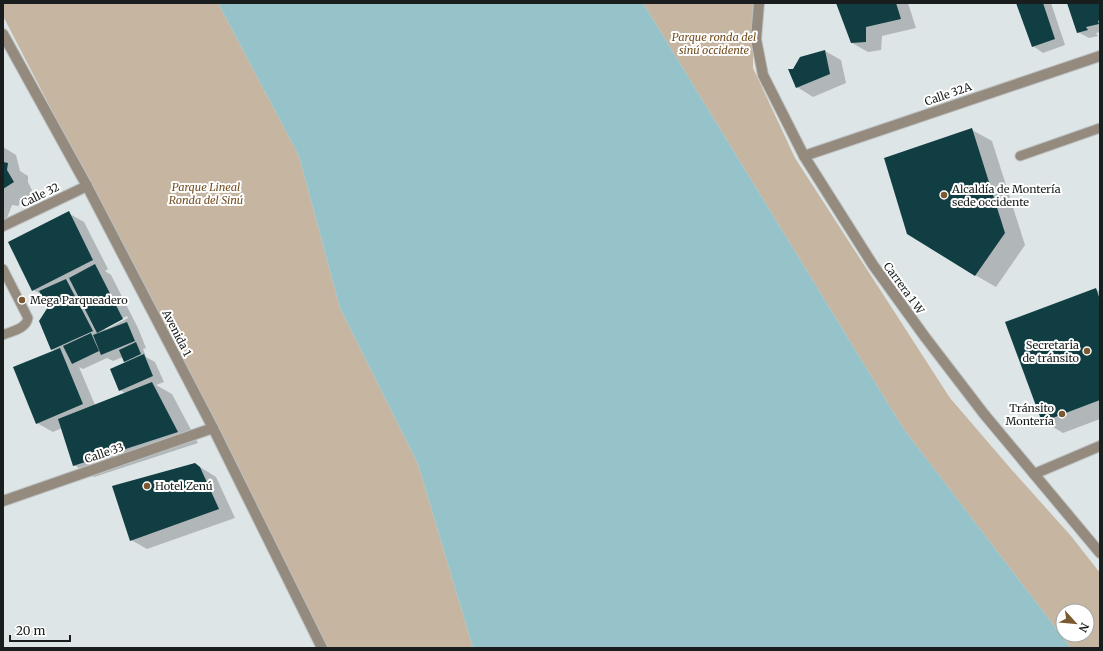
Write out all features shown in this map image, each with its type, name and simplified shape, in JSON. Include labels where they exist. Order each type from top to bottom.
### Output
[{"type":"street","name":"Carrera 1 W","points":[[759,3],[756,39],[762,75],[804,156],[872,265],[984,414],[1100,553]]},
{"type":"street","name":"Avenida 1","points":[[3,34],[87,186],[213,428],[322,648]]},
{"type":"street","name":"Calle 32A","points":[[804,156],[1099,58]]},
{"type":"street","name":"Calle 32","points":[[3,226],[87,186]]},
{"type":"street","name":"Calle 33","points":[[3,501],[213,428]]},
{"type":"street","points":[[1034,474],[1100,446]]},
{"type":"lane","points":[[1020,156],[1100,128]]},
{"type":"lane","points":[[3,269],[28,318],[27,323],[23,326],[3,335]]},
{"type":"green space","name":"Parque Lineal Ronda del Sinú","points":[[3,3],[218,3],[299,156],[340,308],[418,464],[473,648],[326,648],[3,16]]},
{"type":"green space","name":"Parque ronda del sinú occidente","points":[[643,3],[754,3],[753,68],[795,158],[950,398],[1071,536],[1100,573],[1100,648],[1071,648],[1067,643],[1095,643],[1095,603],[1055,603],[1055,627],[903,428]]},
{"type":"water","points":[[218,3],[643,3],[903,428],[1055,627],[1055,643],[1067,643],[1071,648],[473,648],[418,464],[340,308],[299,156]]},
{"type":"building","points":[[836,3],[896,3],[901,19],[866,27],[866,42],[851,43]]},
{"type":"building","points":[[1016,3],[1043,3],[1055,39],[1032,47]]},
{"type":"building","points":[[1067,3],[1100,3],[1099,24],[1086,27],[1088,30],[1077,33]]},
{"type":"building","points":[[825,50],[830,74],[796,88],[788,69],[793,69],[800,57]]},
{"type":"building","name":"Alcaldía de Montería sede occidente","points":[[972,128],[1005,233],[975,276],[907,234],[884,158]]},
{"type":"building","points":[[3,162],[8,163],[7,170],[14,182],[3,189]]},
{"type":"building","points":[[69,211],[93,260],[32,291],[8,242]]},
{"type":"building","points":[[95,264],[123,319],[97,333],[69,278]]},
{"type":"building","points":[[66,279],[93,331],[51,350],[39,321],[48,307],[39,291]]},
{"type":"building","points":[[1096,288],[1100,300],[1100,400],[1042,422],[1005,322]]},
{"type":"building","points":[[127,322],[135,341],[101,355],[93,335]]},
{"type":"building","points":[[91,333],[99,351],[72,364],[63,346]]},
{"type":"building","points":[[136,342],[141,354],[124,362],[119,350]]},
{"type":"building","points":[[60,348],[83,404],[36,424],[13,367]]},
{"type":"building","points":[[144,354],[153,376],[119,391],[110,369]]},
{"type":"building","points":[[152,382],[178,432],[73,466],[58,419]]},
{"type":"building","points":[[195,463],[200,467],[219,509],[130,541],[112,486]]},
{"type":"place","name":"Alcaldía de Montería sede occidente","points":[[944,195]]},
{"type":"place","name":"Mega Parqueadero","points":[[22,300]]},
{"type":"place","name":"Secretaria de tránsito","points":[[1087,351]]},
{"type":"place","name":"Tránsito Montería","points":[[1062,414]]},
{"type":"place","name":"Hotel Zenú","points":[[147,486]]}]
